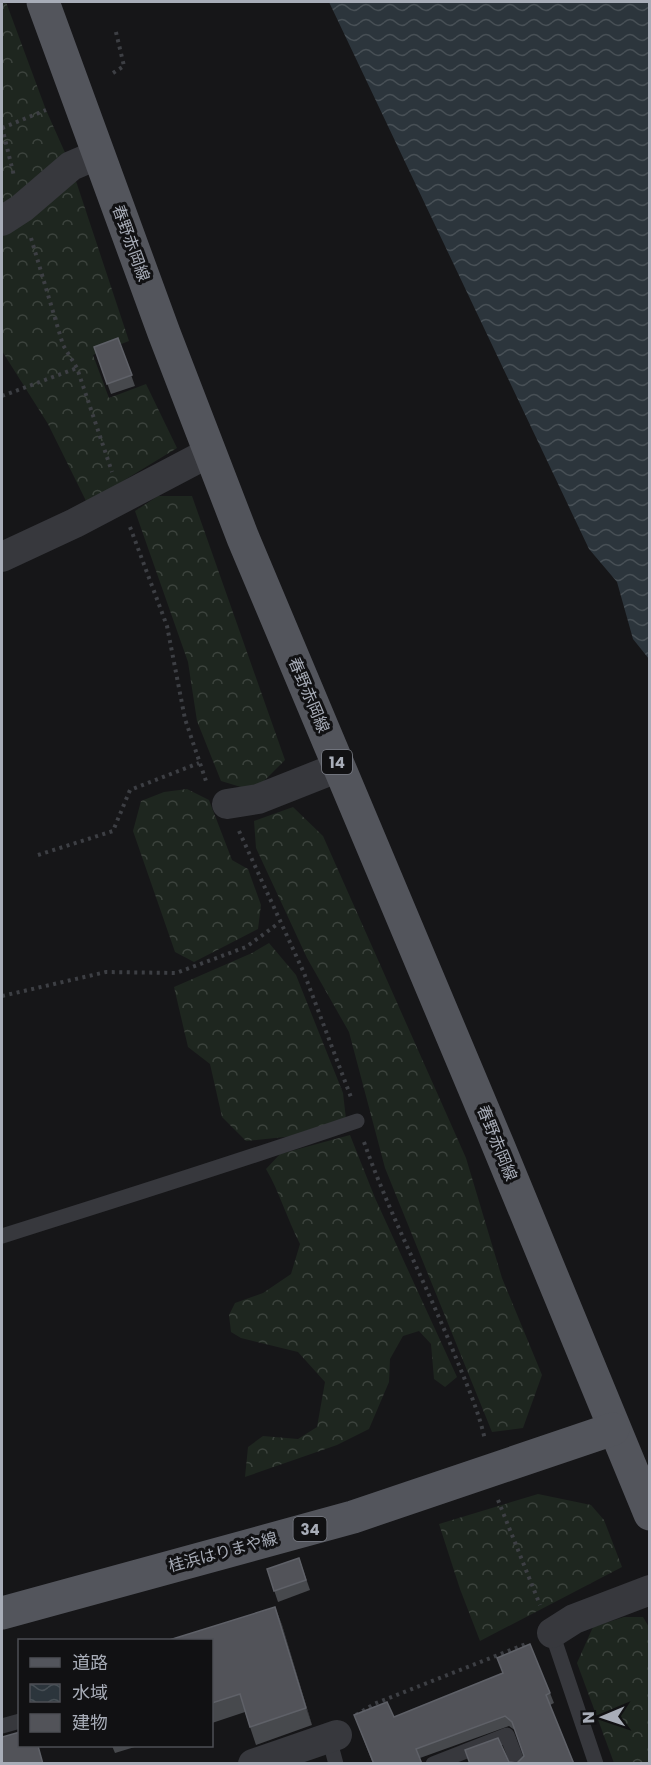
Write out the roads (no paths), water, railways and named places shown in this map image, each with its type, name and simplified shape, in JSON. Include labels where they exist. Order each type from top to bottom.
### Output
[{"type":"main road","name":"春野赤岡線","points":[[44,2],[243,538],[498,1145],[650,1515]]},
{"type":"main road","name":"桂浜はりまや線","points":[[2,1613],[353,1517],[613,1429]]},
{"type":"street","points":[[12,215],[71,166],[99,153]]},
{"type":"street","points":[[2,557],[75,523],[210,452]]},
{"type":"street","points":[[227,804],[258,799],[339,767]]},
{"type":"street","points":[[552,1633],[574,1619],[650,1590]]},
{"type":"street","points":[[253,1764],[334,1745]]},
{"type":"lane","points":[[2,1236],[222,1168],[290,1142],[357,1121]]},
{"type":"lane","points":[[552,1633],[596,1764]]},
{"type":"lane","points":[[2,1726],[18,1721]]},
{"type":"lane","points":[[434,1764],[507,1735],[518,1764]]},
{"type":"water","points":[[329,2],[649,2],[649,659],[633,639],[617,582],[589,549]]}]
